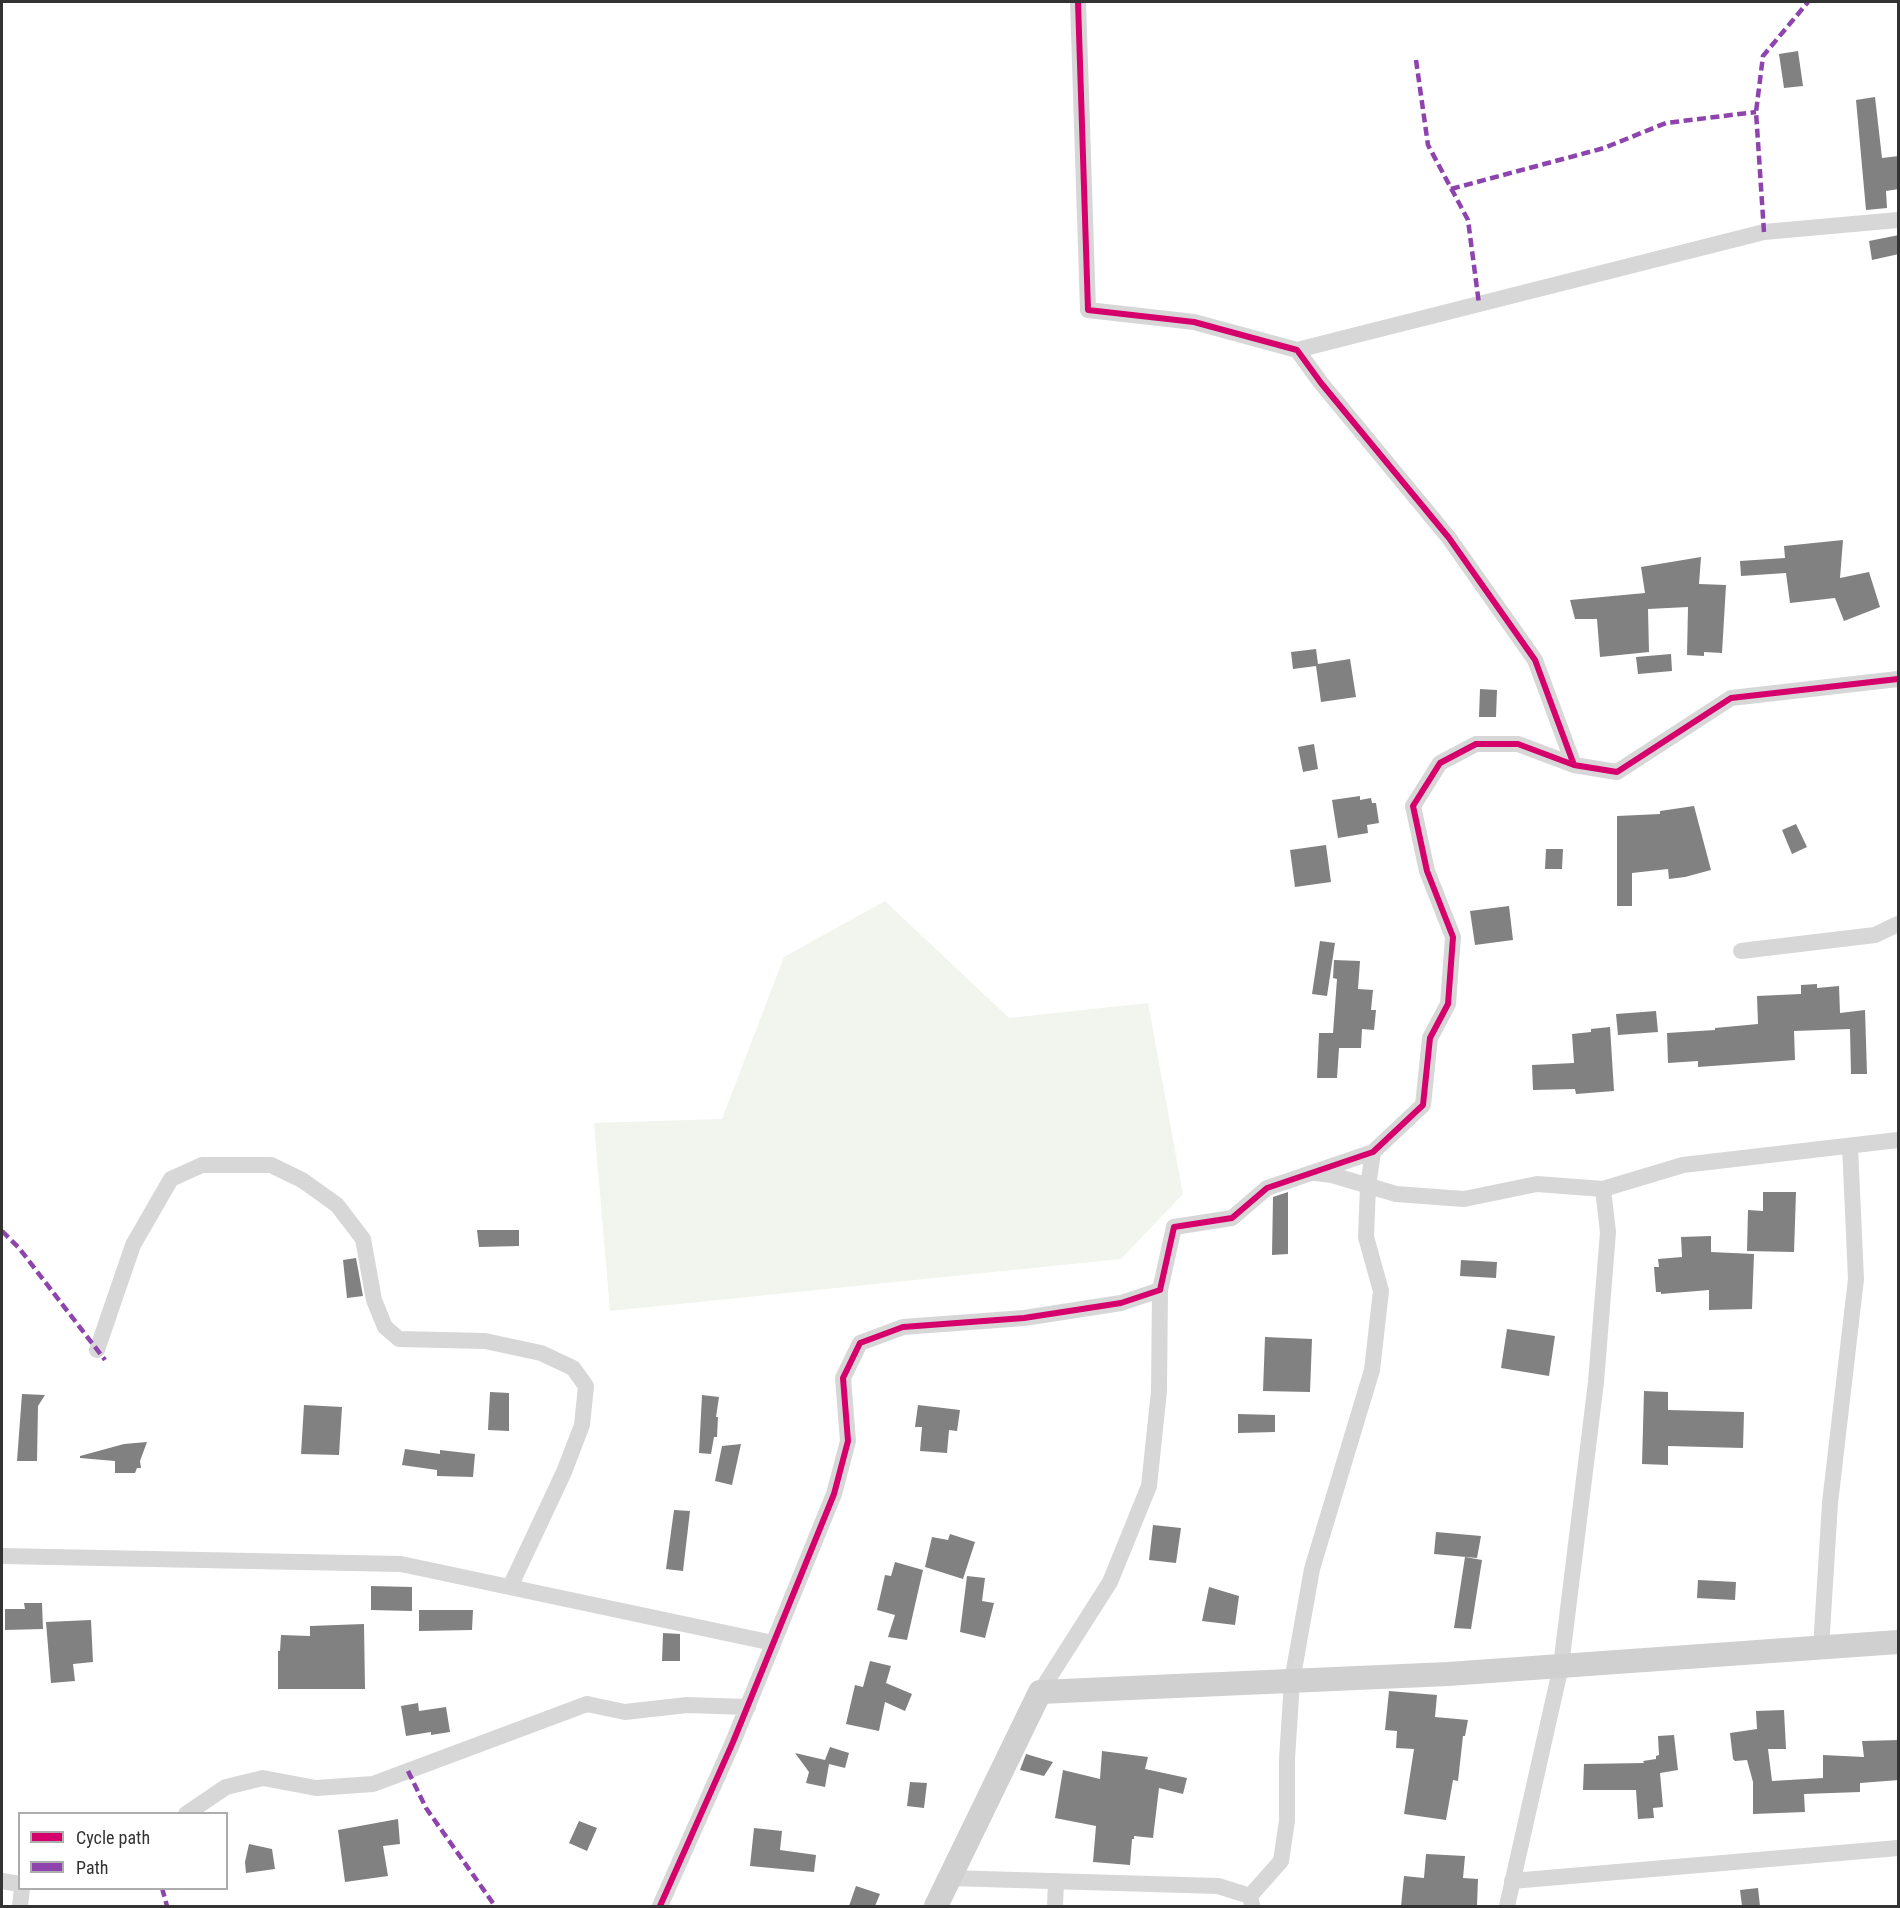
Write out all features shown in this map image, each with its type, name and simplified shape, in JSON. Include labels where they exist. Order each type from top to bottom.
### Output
[{"type":"street","points":[[1078,2],[1088,310],[1194,322],[1297,350],[1764,232],[1899,220]]},
{"type":"street","points":[[1297,350],[1449,538],[1535,660],[1575,765]]},
{"type":"street","points":[[936,1906],[1040,1692],[1110,1582],[1149,1486],[1159,1391],[1160,1290],[1174,1227],[1232,1218],[1268,1188],[1373,1152],[1423,1105],[1430,1038],[1448,1005],[1453,937],[1427,871],[1413,806],[1440,763],[1476,744],[1518,744],[1575,765],[1617,772],[1731,698],[1899,680]]},
{"type":"street","points":[[1741,951],[1875,935],[1899,924]]},
{"type":"street","points":[[1311,1173],[1332,1174],[1396,1194],[1464,1199],[1537,1184],[1603,1189],[1683,1165],[1899,1140]]},
{"type":"street","points":[[1821,1648],[1830,1503],[1856,1279],[1850,1146]]},
{"type":"street","points":[[950,1878],[1218,1886],[1251,1901],[1281,1861],[1287,1821],[1287,1760],[1292,1681],[1312,1569],[1372,1370],[1380,1292],[1366,1237],[1368,1185],[1373,1152]]},
{"type":"street","points":[[97,1350],[133,1245],[171,1179],[202,1165],[271,1165],[302,1180],[337,1205],[363,1239],[374,1300],[385,1327],[399,1339],[485,1341],[541,1353],[573,1368],[586,1386],[582,1425],[564,1472],[510,1587]]},
{"type":"street","points":[[1507,1906],[1561,1666],[1597,1370],[1608,1232],[1603,1189]]},
{"type":"street","points":[[660,1906],[747,1707],[834,1494],[848,1441],[843,1378],[860,1343],[903,1326],[1024,1318],[1121,1303],[1160,1290]]},
{"type":"street","points":[[2,1556],[401,1564],[773,1644]]},
{"type":"street","points":[[1040,1692],[1561,1666],[1899,1642]]},
{"type":"street","points":[[189,1812],[226,1787],[263,1778],[316,1788],[373,1784],[587,1704],[625,1712],[687,1705],[747,1707]]},
{"type":"street","points":[[1512,1881],[1899,1848]]},
{"type":"street","points":[[2,1881],[18,1884]]},
{"type":"street","points":[[1055,1906],[1056,1881]]},
{"type":"street","points":[[20,1906],[22,1890]]},
{"type":"shaded area","points":[[885,901],[1009,1018],[1148,1003],[1183,1194],[1121,1259],[610,1311],[594,1123],[722,1119],[784,957]]},
{"type":"building","points":[[1798,51],[1803,86],[1784,88],[1779,54]]},
{"type":"building","points":[[1875,97],[1882,158],[1899,156],[1899,189],[1886,191],[1887,208],[1866,210],[1856,100]]},
{"type":"building","points":[[1899,235],[1899,254],[1872,260],[1869,241]]},
{"type":"building","points":[[1843,540],[1840,578],[1869,572],[1880,607],[1844,621],[1835,598],[1790,603],[1786,573],[1741,576],[1740,561],[1785,558],[1784,546]]},
{"type":"building","points":[[1701,557],[1699,584],[1726,585],[1722,653],[1704,652],[1704,656],[1687,655],[1688,607],[1648,609],[1649,652],[1600,657],[1597,619],[1575,619],[1570,600],[1645,593],[1641,567]]},
{"type":"building","points":[[1316,649],[1318,664],[1350,659],[1356,697],[1321,702],[1316,666],[1293,669],[1291,652]]},
{"type":"building","points":[[1671,654],[1672,671],[1638,674],[1636,657]]},
{"type":"building","points":[[1480,689],[1497,690],[1496,717],[1479,717]]},
{"type":"building","points":[[1314,744],[1318,769],[1303,772],[1298,747]]},
{"type":"building","points":[[1360,796],[1360,800],[1371,798],[1372,803],[1376,803],[1379,823],[1367,825],[1368,833],[1338,838],[1332,800]]},
{"type":"building","points":[[1694,806],[1711,870],[1669,879],[1668,869],[1632,873],[1632,906],[1617,906],[1617,816],[1660,814],[1660,811]]},
{"type":"building","points":[[1796,824],[1807,847],[1792,854],[1782,830]]},
{"type":"building","points":[[1326,845],[1331,882],[1295,887],[1290,850]]},
{"type":"building","points":[[1546,849],[1563,849],[1562,869],[1545,869]]},
{"type":"building","points":[[1509,906],[1513,940],[1475,945],[1470,911]]},
{"type":"building","points":[[1320,941],[1335,943],[1327,996],[1312,994]]},
{"type":"building","points":[[1334,960],[1360,961],[1358,989],[1373,990],[1371,1010],[1376,1010],[1374,1030],[1362,1029],[1361,1048],[1339,1048],[1337,1078],[1317,1078],[1319,1033],[1333,1033],[1337,979],[1333,978]]},
{"type":"building","points":[[1817,984],[1817,988],[1839,986],[1840,1013],[1865,1010],[1867,1074],[1851,1074],[1850,1029],[1794,1031],[1795,1060],[1698,1067],[1698,1061],[1668,1063],[1667,1033],[1758,1024],[1757,996],[1801,994],[1801,985]]},
{"type":"building","points":[[1656,1011],[1658,1032],[1618,1035],[1616,1014]]},
{"type":"building","points":[[1610,1027],[1614,1091],[1576,1094],[1575,1089],[1533,1090],[1532,1065],[1574,1063],[1572,1034]]},
{"type":"building","points":[[1288,1192],[1288,1254],[1272,1255],[1273,1197]]},
{"type":"building","points":[[1763,1192],[1796,1192],[1794,1252],[1747,1251],[1748,1210],[1763,1211]]},
{"type":"building","points":[[477,1230],[519,1230],[519,1246],[479,1247]]},
{"type":"building","points":[[1711,1236],[1711,1252],[1754,1254],[1752,1309],[1709,1310],[1709,1290],[1661,1294],[1661,1292],[1656,1292],[1654,1267],[1659,1267],[1658,1259],[1682,1257],[1681,1237]]},
{"type":"building","points":[[356,1258],[363,1296],[347,1298],[343,1260]]},
{"type":"building","points":[[1461,1260],[1497,1262],[1496,1278],[1460,1276]]},
{"type":"building","points":[[1507,1329],[1555,1336],[1549,1376],[1501,1368]]},
{"type":"building","points":[[1265,1337],[1312,1339],[1310,1392],[1263,1391]]},
{"type":"building","points":[[1644,1391],[1668,1392],[1668,1410],[1744,1412],[1743,1448],[1668,1446],[1668,1465],[1642,1464]]},
{"type":"building","points":[[490,1392],[509,1393],[509,1431],[488,1430]]},
{"type":"building","points":[[22,1394],[45,1395],[38,1406],[37,1461],[17,1461]]},
{"type":"building","points":[[702,1395],[719,1397],[716,1417],[718,1417],[717,1437],[714,1437],[711,1454],[699,1453]]},
{"type":"building","points":[[304,1405],[342,1407],[339,1455],[301,1454]]},
{"type":"building","points":[[918,1405],[960,1410],[957,1431],[949,1430],[947,1453],[920,1451],[922,1427],[915,1427]]},
{"type":"building","points":[[1238,1414],[1275,1415],[1275,1432],[1238,1433]]},
{"type":"building","points":[[147,1442],[140,1461],[141,1468],[137,1468],[135,1473],[115,1473],[115,1461],[80,1458],[80,1456],[124,1444]]},
{"type":"building","points":[[741,1444],[732,1485],[715,1481],[722,1446]]},
{"type":"building","points":[[405,1449],[440,1454],[440,1450],[475,1454],[473,1477],[437,1476],[437,1470],[402,1465]]},
{"type":"building","points":[[674,1510],[690,1511],[683,1571],[666,1569]]},
{"type":"building","points":[[1153,1525],[1181,1528],[1176,1563],[1149,1560]]},
{"type":"building","points":[[1436,1532],[1481,1536],[1477,1558],[1434,1554]]},
{"type":"building","points":[[950,1534],[975,1542],[963,1579],[925,1567],[932,1537],[948,1540]]},
{"type":"building","points":[[1465,1557],[1482,1560],[1471,1629],[1454,1628]]},
{"type":"building","points":[[895,1562],[923,1570],[907,1640],[888,1637],[895,1615],[877,1610],[885,1575],[891,1576]]},
{"type":"building","points":[[967,1576],[985,1578],[982,1601],[994,1603],[985,1638],[960,1632]]},
{"type":"building","points":[[1698,1580],[1736,1582],[1735,1600],[1697,1598]]},
{"type":"building","points":[[371,1586],[412,1587],[412,1611],[371,1610]]},
{"type":"building","points":[[1209,1587],[1239,1596],[1235,1625],[1202,1621]]},
{"type":"building","points":[[24,1603],[42,1603],[43,1629],[5,1630],[5,1609],[25,1609]]},
{"type":"building","points":[[419,1610],[473,1610],[472,1630],[419,1631]]},
{"type":"building","points":[[91,1620],[93,1662],[73,1664],[75,1681],[51,1683],[46,1622]]},
{"type":"building","points":[[364,1624],[365,1689],[278,1689],[278,1651],[280,1651],[281,1635],[310,1636],[310,1626]]},
{"type":"building","points":[[663,1633],[680,1634],[680,1661],[662,1661]]},
{"type":"building","points":[[870,1661],[891,1666],[886,1683],[912,1694],[905,1711],[885,1702],[879,1731],[846,1724],[855,1685],[863,1687]]},
{"type":"building","points":[[1389,1691],[1437,1695],[1435,1717],[1468,1720],[1465,1736],[1463,1736],[1458,1781],[1453,1780],[1446,1820],[1404,1814],[1414,1749],[1396,1748],[1397,1731],[1385,1730]]},
{"type":"building","points":[[418,1703],[419,1711],[446,1707],[450,1732],[406,1736],[401,1706]]},
{"type":"building","points":[[1784,1710],[1786,1749],[1768,1749],[1772,1781],[1823,1778],[1823,1755],[1864,1757],[1862,1741],[1899,1740],[1899,1780],[1860,1783],[1860,1792],[1804,1794],[1805,1812],[1753,1814],[1753,1782],[1747,1760],[1735,1761],[1733,1759],[1730,1733],[1757,1729],[1756,1711]]},
{"type":"building","points":[[1674,1735],[1678,1770],[1660,1773],[1663,1807],[1653,1808],[1654,1818],[1638,1819],[1636,1790],[1583,1790],[1584,1764],[1644,1763],[1643,1761],[1656,1759],[1659,1755],[1658,1736]]},
{"type":"building","points":[[830,1747],[849,1753],[845,1768],[829,1764],[825,1787],[806,1783],[809,1772],[795,1753],[825,1760]]},
{"type":"building","points":[[1102,1751],[1148,1757],[1145,1769],[1187,1778],[1183,1794],[1159,1788],[1153,1838],[1134,1836],[1130,1865],[1093,1862],[1096,1826],[1055,1818],[1063,1770],[1100,1779]]},
{"type":"building","points":[[1026,1754],[1053,1762],[1044,1776],[1020,1770]]},
{"type":"building","points":[[910,1782],[927,1783],[924,1808],[907,1806]]},
{"type":"building","points":[[398,1819],[400,1844],[383,1846],[388,1876],[345,1882],[338,1830]]},
{"type":"building","points":[[579,1821],[597,1828],[587,1851],[569,1843]]},
{"type":"building","points":[[754,1828],[782,1831],[780,1850],[816,1855],[814,1872],[750,1866]]},
{"type":"building","points":[[249,1844],[272,1849],[275,1869],[246,1873],[245,1862]]},
{"type":"building","points":[[1426,1854],[1465,1856],[1463,1878],[1478,1879],[1477,1906],[1401,1906],[1404,1876],[1424,1878]]},
{"type":"building","points":[[856,1886],[880,1894],[875,1906],[849,1906]]},
{"type":"building","points":[[1758,1888],[1760,1906],[1742,1906],[1740,1890]]},
{"type":"marked path","points":[[1764,232],[1756,112],[1763,56],[1808,2]]},
{"type":"marked path","points":[[1416,60],[1428,145],[1468,220],[1479,304]]},
{"type":"marked path","points":[[1451,189],[1604,148],[1666,123],[1756,112]]},
{"type":"marked path","points":[[2,1231],[19,1248],[105,1360]]},
{"type":"marked path","points":[[408,1771],[426,1808],[495,1906]]},
{"type":"marked path","points":[[163,1890],[167,1906]]},
{"type":"cycle path","points":[[1078,2],[1088,310],[1194,322],[1297,350],[1321,383],[1449,538],[1535,660],[1574,765]]},
{"type":"cycle path","points":[[660,1906],[733,1742],[834,1494],[848,1441],[843,1378],[860,1343],[903,1327],[1024,1318],[1121,1303],[1160,1290],[1174,1227],[1232,1218],[1267,1188],[1373,1152],[1423,1105],[1430,1038],[1448,1004],[1453,937],[1427,871],[1413,806],[1440,763],[1476,744],[1518,744],[1574,765],[1617,772],[1731,698],[1898,679]]}]
